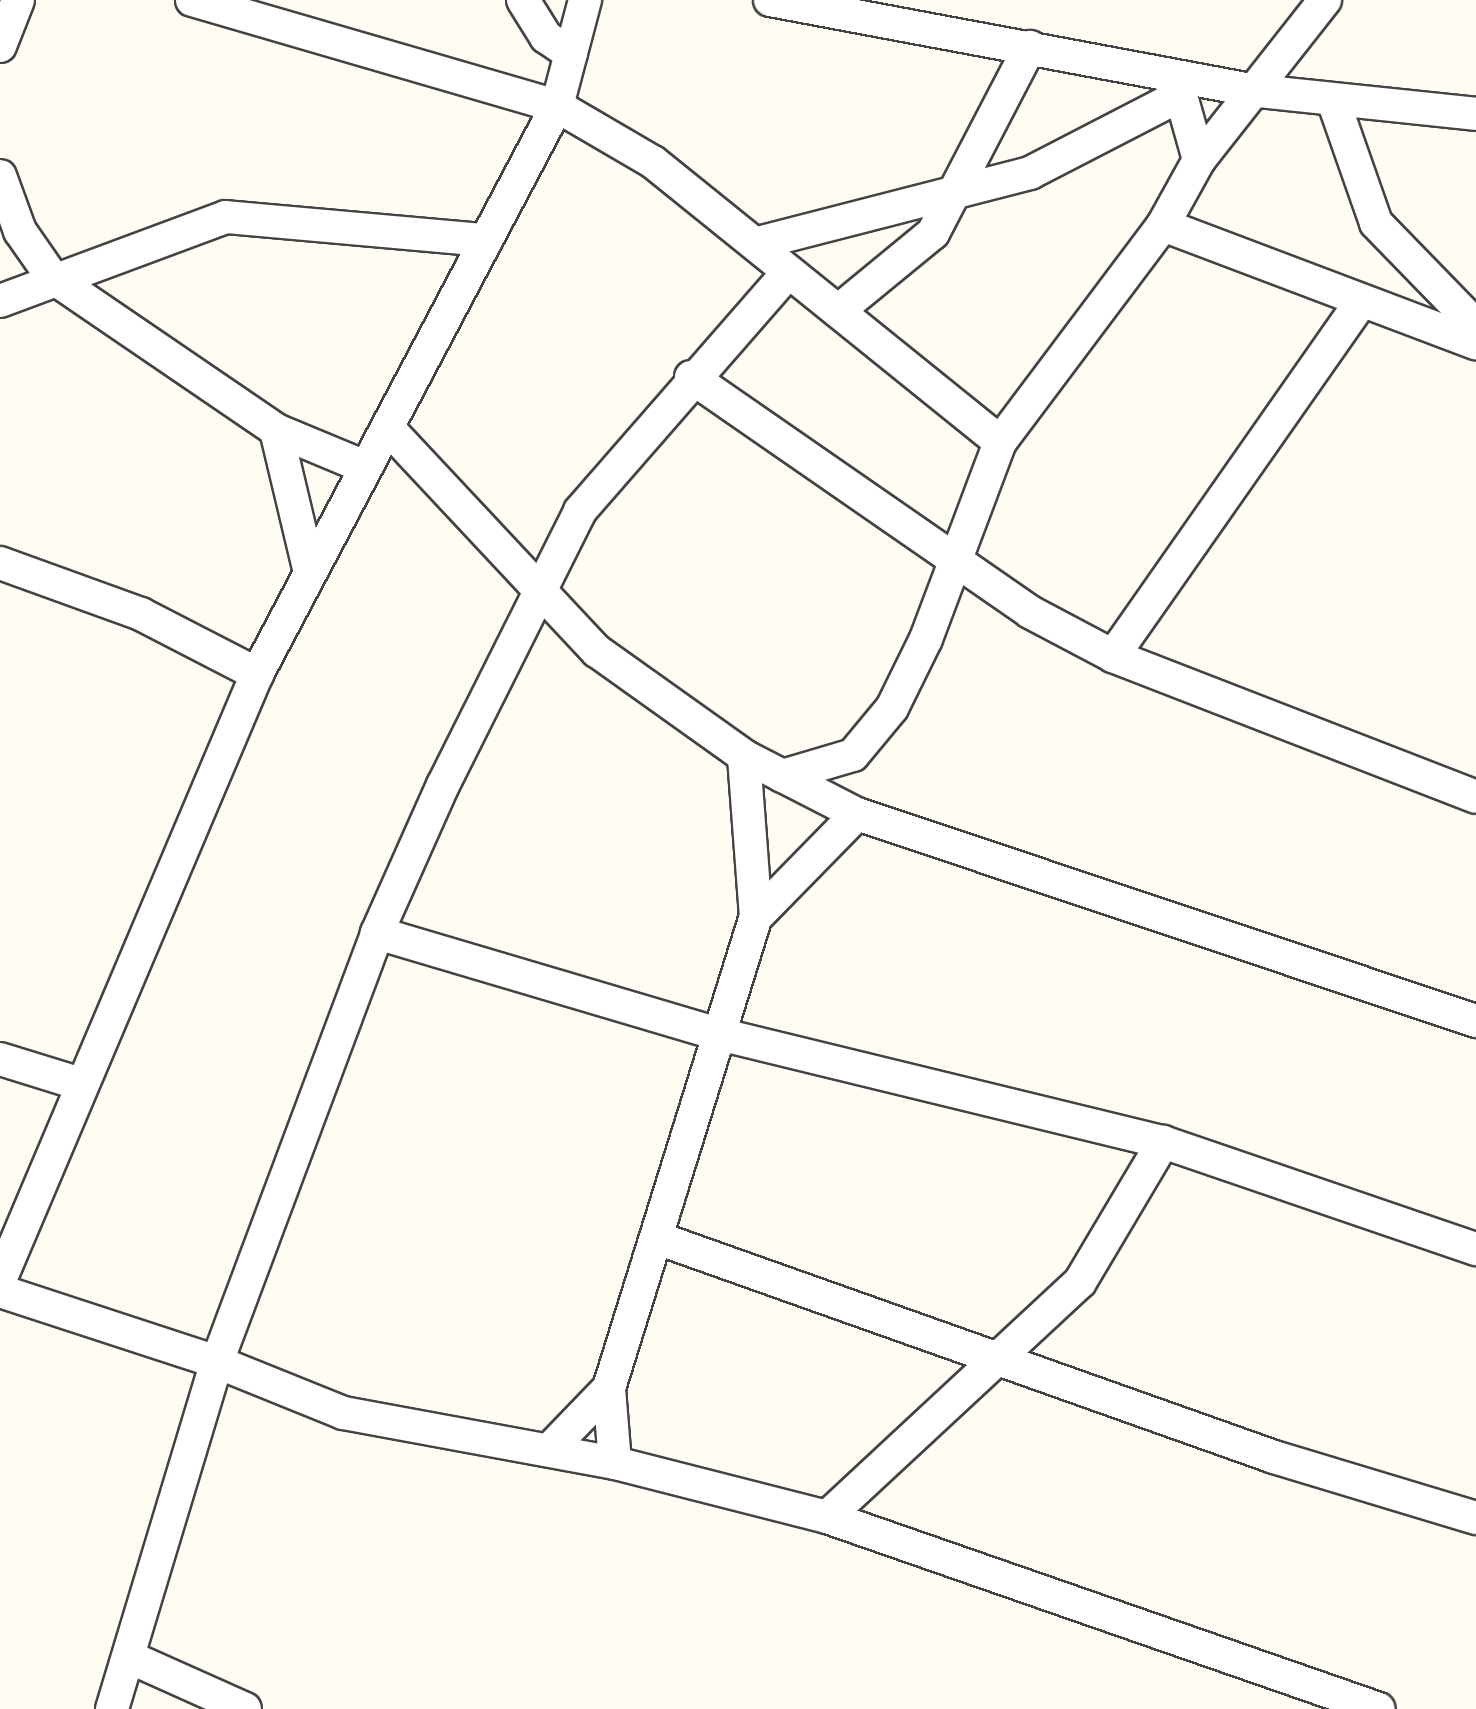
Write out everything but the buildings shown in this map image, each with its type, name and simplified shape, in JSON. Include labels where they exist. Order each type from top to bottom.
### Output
[{"type":"street","points":[[0,46],[18,0]]},
{"type":"street","points":[[192,0],[557,106],[653,162],[758,243],[787,274],[838,311],[1000,442]]},
{"type":"street","points":[[523,0],[546,37],[571,54]]},
{"type":"street","points":[[0,1280],[257,674],[309,569],[388,428],[557,106],[585,0]]},
{"type":"street","points":[[770,0],[1030,47],[1178,87],[1249,90],[1476,114]]},
{"type":"street","points":[[782,776],[853,755],[899,695],[1000,442],[1163,225],[1199,160],[1249,90],[1325,0]]},
{"type":"street","points":[[838,311],[915,253],[951,196],[1030,47]]},
{"type":"street","points":[[758,243],[951,196],[1030,173],[1178,87]]},
{"type":"street","points":[[1178,87],[1199,160]]},
{"type":"street","points":[[1333,100],[1376,223],[1476,326]]},
{"type":"street","points":[[0,176],[10,225],[52,277],[276,430],[365,467]]},
{"type":"street","points":[[0,301],[52,277],[226,217],[486,240]]},
{"type":"street","points":[[1163,225],[1476,343]]},
{"type":"street","points":[[112,1709],[217,1362],[377,933],[536,589],[580,511],[691,377],[787,274]]},
{"type":"street","points":[[1113,656],[1361,302]]},
{"type":"street","points":[[691,377],[954,553],[1030,612],[1113,656],[1476,797]]},
{"type":"street","points":[[388,428],[536,589],[656,700],[744,756],[853,811],[1476,1021]]},
{"type":"street","points":[[276,430],[309,569]]},
{"type":"street","points":[[0,563],[141,614],[257,674]]},
{"type":"street","points":[[756,917],[853,811],[853,755]]},
{"type":"street","points":[[615,1463],[609,1388],[756,917],[744,756]]},
{"type":"street","points":[[377,933],[719,1034],[1163,1142],[1476,1249]]},
{"type":"street","points":[[0,1059],[81,1084]]},
{"type":"street","points":[[827,1517],[1000,1362],[1080,1282],[1163,1142]]},
{"type":"street","points":[[657,1238],[1000,1362],[1476,1518]]},
{"type":"street","points":[[0,1291],[217,1362],[343,1413],[418,1432],[550,1449],[827,1517],[1379,1709]]},
{"type":"street","points":[[550,1449],[609,1388]]},
{"type":"street","points":[[129,1657],[245,1709]]}]
